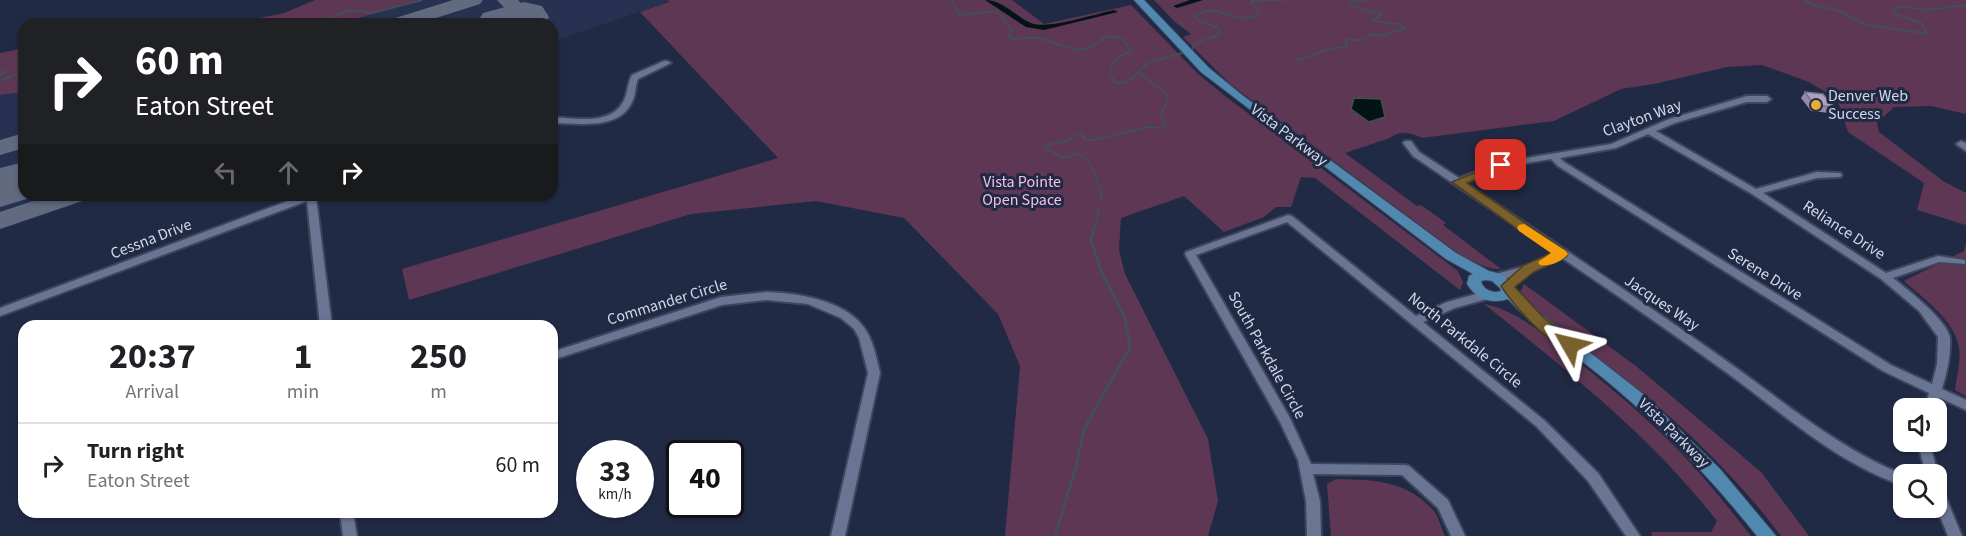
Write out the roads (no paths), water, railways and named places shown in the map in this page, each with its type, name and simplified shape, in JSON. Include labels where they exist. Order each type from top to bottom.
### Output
[{"type":"street","name":"Vista Parkway","points":[[1139,0],[1205,70],[1238,97],[1482,280]]},
{"type":"street","points":[[558,120],[593,121],[613,115],[627,103],[635,77],[667,63]]},
{"type":"street","name":"Clayton Way","points":[[1458,182],[1501,165],[1613,146],[1672,121],[1748,99],[1767,99]]},
{"type":"street","name":"Reliance Drive","points":[[1648,131],[1755,192],[1885,277],[1923,308],[1944,336],[1943,364],[1934,398]]},
{"type":"street","name":"Jacques Way","points":[[1408,143],[1416,154],[1719,361],[1827,442],[1867,465],[1893,476]]},
{"type":"street","name":"Serene Drive","points":[[1554,157],[1887,368],[1966,405]]},
{"type":"street","points":[[1755,192],[1817,175],[1837,175]]},
{"type":"street","name":"Cessna Drive","points":[[0,312],[296,201]]},
{"type":"street","points":[[313,201],[325,320]]},
{"type":"street","name":"North Parkdale Circle","points":[[1247,233],[1288,218],[1540,423],[1593,477],[1633,536]]},
{"type":"street","name":"South Parkdale Circle","points":[[1247,233],[1190,254],[1286,421],[1308,469],[1313,501],[1314,536]]},
{"type":"street","points":[[1451,305],[1482,280],[1529,269],[1561,254]]},
{"type":"street","points":[[1885,277],[1938,259],[1961,262]]},
{"type":"street","points":[[1415,321],[1451,305],[1500,292],[1529,269]]},
{"type":"street","points":[[1482,280],[1500,292]]},
{"type":"street","points":[[1482,280],[1500,292]]},
{"type":"street","name":"Vista Parkway","points":[[1500,292],[1616,381],[1684,441],[1712,470],[1767,536]]},
{"type":"street","name":"Commander Circle","points":[[558,354],[721,301],[745,297],[772,294],[797,297],[822,303],[844,315],[861,330],[870,350],[874,373],[838,536]]},
{"type":"street","points":[[1308,469],[1405,470],[1443,504],[1458,536]]},
{"type":"street","points":[[1947,516],[1955,536]]},
{"type":"street","points":[[348,518],[350,536]]},
{"type":"waterway","points":[[328,18],[350,10],[372,13],[422,0]]},
{"type":"waterway","points":[[951,0],[960,15],[995,11],[1001,15],[1011,29],[1009,37],[1012,39],[1036,38],[1080,50],[1096,44],[1106,36],[1122,38],[1132,51],[1115,59],[1109,73],[1116,83],[1127,82],[1150,62],[1192,50],[1194,44],[1220,34],[1219,28],[1199,21],[1194,16],[1212,11],[1247,18],[1257,15],[1259,10],[1251,3],[1252,1],[1285,0]]},
{"type":"waterway","points":[[989,0],[1029,25],[1044,28],[1114,12]]},
{"type":"waterway","points":[[1177,6],[1199,0]]},
{"type":"waterway","points":[[1294,61],[1330,49],[1346,47],[1346,40],[1364,40],[1372,34],[1382,36],[1406,28],[1399,24],[1373,21],[1381,14],[1354,7],[1350,2],[1365,0]]},
{"type":"waterway","points":[[1804,0],[1814,5],[1840,11],[1867,25],[1923,33],[1927,33],[1922,23],[1895,14],[1893,9],[1902,6],[1927,10],[1966,5]]},
{"type":"waterway","points":[[0,69],[6,72],[0,75]]},
{"type":"waterway","points":[[1101,201],[1102,197],[1094,172],[1083,157],[1078,153],[1065,158],[1044,148],[1046,145],[1066,141],[1081,132],[1085,140],[1093,140],[1148,127],[1164,128],[1165,122],[1161,115],[1169,96],[1140,73]]},
{"type":"waterway","points":[[0,81],[18,74]]},
{"type":"waterway","points":[[1094,230],[1099,209]]},
{"type":"waterway","points":[[1055,536],[1076,467],[1084,429],[1130,347],[1125,318],[1101,271],[1091,240],[1094,229]]},
{"type":"place","name":"Denver Web Success","points":[[1816,105]]},
{"type":"park label","name":"Vista Pointe Open Space","points":[[1022,191]]}]
